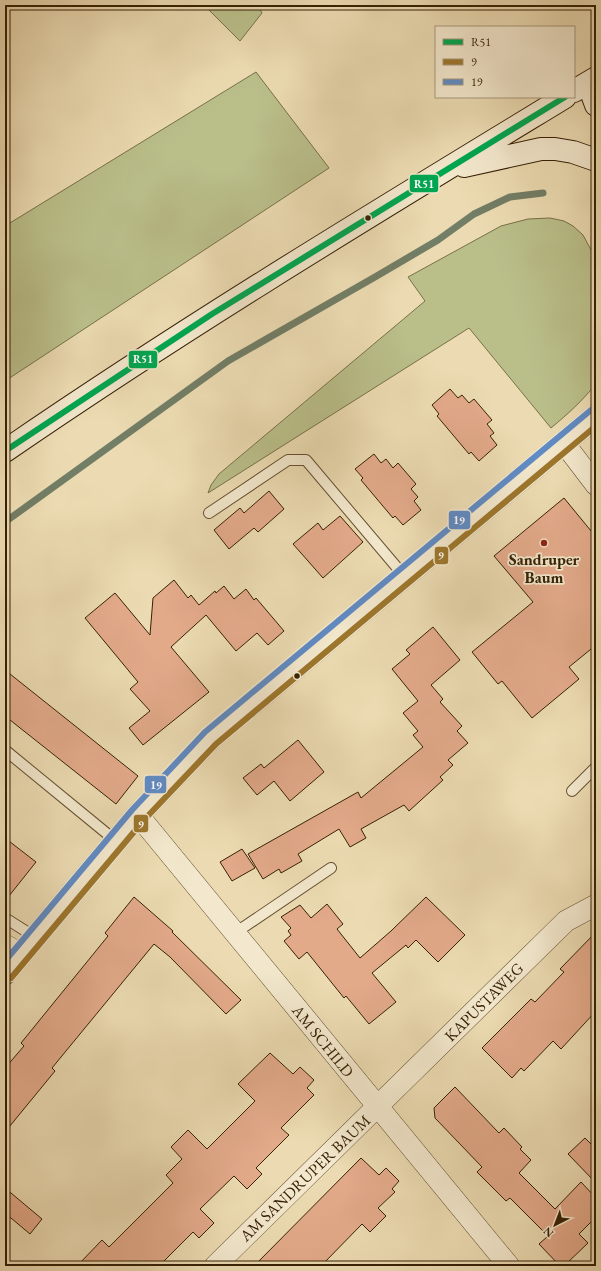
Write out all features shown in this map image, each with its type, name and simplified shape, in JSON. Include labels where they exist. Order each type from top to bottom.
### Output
[{"type":"street","points":[[586,84],[596,105]]},
{"type":"street","points":[[5,451],[100,386],[201,320],[563,98]]},
{"type":"street","points":[[443,171],[541,149],[568,151],[596,160]]},
{"type":"street","points":[[5,973],[13,950],[35,937],[138,815],[211,738],[596,416]]},
{"type":"street","points":[[564,443],[596,485]]},
{"type":"street","name":"AM SCHILD","points":[[138,815],[377,1108],[509,1266]]},
{"type":"street","name":"KAPUSTAWEG","points":[[377,1108],[566,921],[596,905]]},
{"type":"street","name":"AM SANDRUPER BAUM","points":[[215,1266],[377,1108]]},
{"type":"lane","points":[[209,514],[288,460],[306,460],[405,577]]},
{"type":"lane","points":[[5,750],[116,841]]},
{"type":"lane","points":[[572,791],[596,767]]},
{"type":"lane","points":[[235,934],[331,868]]},
{"type":"lane","points":[[5,918],[35,937]]},
{"type":"green space","points":[[204,5],[258,5],[262,13],[240,41]]},
{"type":"green space","points":[[256,72],[329,168],[5,381],[5,226]]},
{"type":"green space","points":[[550,218],[564,221],[573,226],[583,235],[596,259],[596,384],[575,407],[551,428],[469,328],[208,493],[211,485],[219,474],[425,301],[408,277],[501,226],[528,219]]},
{"type":"building","points":[[450,389],[458,398],[462,395],[469,403],[474,399],[492,420],[487,424],[494,433],[490,436],[497,445],[479,461],[471,452],[469,454],[437,416],[439,414],[432,405]]},
{"type":"building","points":[[374,454],[381,463],[386,459],[393,468],[398,463],[416,484],[411,489],[418,497],[414,501],[421,510],[403,525],[395,516],[393,518],[361,480],[363,478],[355,469]]},
{"type":"building","points":[[269,491],[284,509],[258,532],[254,528],[229,549],[214,530],[240,508],[244,513]]},
{"type":"building","points":[[564,498],[596,537],[596,645],[569,667],[579,679],[532,718],[502,681],[498,684],[472,652],[533,602],[494,556]]},
{"type":"building","points":[[340,516],[363,542],[323,578],[293,544],[318,523],[323,530]]},
{"type":"building","points":[[174,580],[188,598],[191,595],[199,605],[215,591],[216,593],[224,586],[234,599],[246,589],[254,600],[256,598],[284,631],[268,645],[257,633],[236,651],[206,615],[171,647],[209,692],[143,745],[129,728],[150,711],[130,689],[138,682],[85,618],[115,593],[150,635],[153,598]]},
{"type":"building","points":[[433,627],[460,660],[431,685],[443,699],[440,702],[462,726],[457,731],[468,743],[448,760],[453,765],[440,777],[443,780],[409,811],[404,805],[361,829],[366,838],[350,847],[339,829],[298,854],[302,861],[281,873],[279,869],[263,879],[248,854],[358,792],[361,798],[423,747],[413,735],[418,731],[403,713],[418,701],[392,669],[410,654],[406,650]]},
{"type":"building","points":[[5,670],[138,776],[116,804],[5,716]]},
{"type":"building","points":[[298,740],[324,772],[290,801],[274,781],[257,795],[243,778],[261,764],[264,768]]},
{"type":"building","points":[[5,838],[36,862],[5,901]]},
{"type":"building","points":[[242,849],[255,868],[232,881],[220,862]]},
{"type":"building","points":[[134,897],[173,931],[172,932],[241,1000],[226,1014],[170,957],[154,944],[52,1068],[55,1071],[5,1132],[5,1068],[24,1046],[21,1043],[108,936],[105,933]]},
{"type":"building","points":[[426,897],[465,935],[438,962],[416,940],[408,948],[406,945],[372,973],[396,1002],[369,1024],[346,996],[344,998],[307,952],[299,959],[284,941],[291,935],[288,931],[291,928],[281,917],[300,905],[311,918],[327,904],[343,924],[337,929],[360,958],[391,931]]},
{"type":"building","points":[[596,932],[596,1011],[561,1049],[553,1041],[524,1071],[521,1068],[512,1078],[482,1048],[531,999],[535,1002],[564,972],[560,969]]},
{"type":"building","points":[[270,1053],[293,1074],[300,1067],[314,1080],[307,1088],[314,1095],[281,1128],[289,1135],[256,1168],[262,1174],[247,1189],[234,1176],[200,1209],[214,1223],[199,1238],[193,1232],[159,1266],[77,1266],[102,1240],[109,1247],[173,1183],[166,1175],[182,1159],[171,1147],[188,1130],[207,1149],[255,1101],[238,1084]]},
{"type":"building","points":[[455,1087],[499,1133],[504,1128],[522,1147],[520,1149],[531,1160],[519,1173],[555,1209],[581,1182],[596,1198],[596,1217],[579,1234],[588,1243],[564,1266],[560,1266],[539,1244],[548,1236],[510,1198],[506,1201],[477,1172],[482,1167],[435,1118],[434,1108]]},
{"type":"building","points":[[585,1138],[596,1149],[596,1183],[568,1154]]},
{"type":"building","points":[[361,1158],[379,1175],[386,1168],[399,1181],[392,1189],[395,1192],[378,1208],[386,1216],[370,1232],[362,1224],[321,1266],[254,1266]]},
{"type":"building","points":[[5,1188],[42,1219],[30,1234],[5,1213]]},
{"type":"waterway","points":[[5,522],[228,361],[438,240],[474,214],[510,197],[543,193]]},
{"type":"transit line","name":"R51","points":[[5,451],[212,314],[563,98]]},
{"type":"transit line","name":"19","points":[[5,961],[132,810],[205,732],[591,410]]},
{"type":"transit line","name":"9","points":[[11,978],[144,820],[216,744],[596,426]]},
{"type":"place","name":"Sandruper Baum","points":[[544,543]]}]
